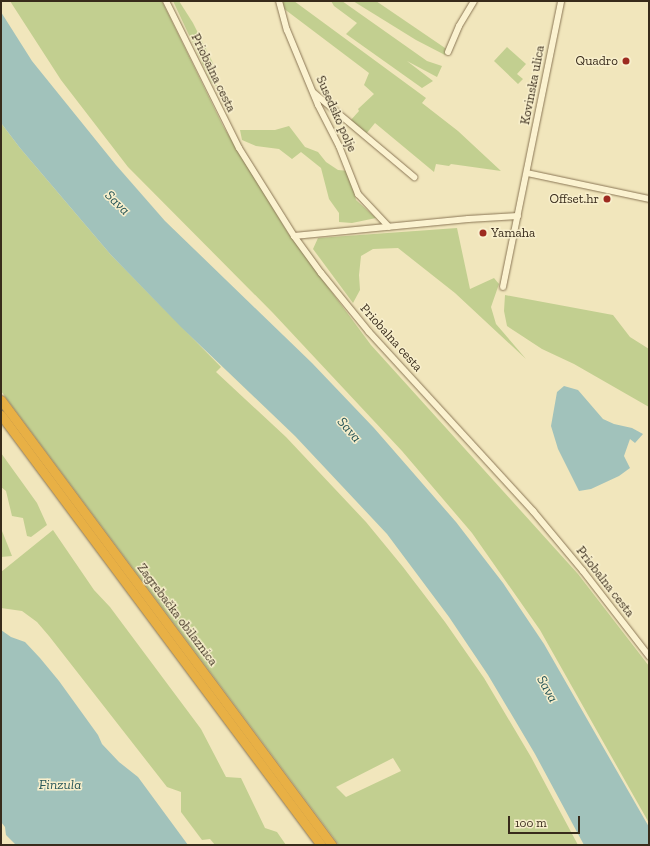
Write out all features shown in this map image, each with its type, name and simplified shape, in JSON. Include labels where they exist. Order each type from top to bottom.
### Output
[{"type":"highway","name":"Zagrebačka obilaznica","points":[[1,400],[332,845]]},
{"type":"highway","name":"Zagrebačka obilaznica","points":[[1,415],[320,845]]},
{"type":"street","name":"Priobalna cesta","points":[[166,1],[238,148],[294,236],[321,274],[369,332],[533,511],[583,571],[649,656]]},
{"type":"street","name":"Susedsko polje","points":[[279,1],[287,30],[313,92],[339,146],[358,194],[389,227]]},
{"type":"street","points":[[448,52],[459,26],[474,1]]},
{"type":"street","name":"Kovinska ulica","points":[[503,287],[561,1]]},
{"type":"street","points":[[313,92],[414,177]]},
{"type":"street","points":[[527,173],[649,199]]},
{"type":"street","points":[[294,236],[518,216]]},
{"type":"green space","points":[[10,1],[162,1],[223,126],[288,233],[371,345],[578,574],[649,666],[649,823],[540,630],[472,533],[402,451],[273,313],[128,167],[61,80]]},
{"type":"green space","points":[[173,1],[179,1],[193,23],[213,63],[217,87],[211,82]]},
{"type":"green space","points":[[281,1],[294,1],[426,98],[422,103],[458,131],[501,171],[451,164],[449,166],[436,164],[434,172],[375,123],[366,134],[350,121],[359,111],[358,109],[374,94],[364,85],[369,73],[283,8]]},
{"type":"green space","points":[[331,1],[342,1],[427,61],[442,66],[437,77],[407,61],[433,81],[422,88],[346,34],[357,23],[334,6]]},
{"type":"green space","points":[[353,1],[376,1],[448,50],[445,55],[416,40]]},
{"type":"green space","points":[[507,47],[526,64],[517,74],[523,79],[518,84],[494,61]]},
{"type":"green space","points":[[1,123],[20,148],[111,255],[221,367],[216,372],[286,437],[366,522],[403,567],[445,622],[484,678],[531,757],[578,845],[339,845],[1,391]],"holes":[[[393,758],[401,771],[346,797],[336,787]]]},
{"type":"green space","points":[[289,126],[305,147],[318,152],[326,162],[338,170],[349,171],[356,200],[376,218],[352,223],[339,222],[339,213],[329,199],[321,168],[301,152],[292,159],[279,149],[256,146],[242,140],[240,130],[275,130]]},
{"type":"green space","points":[[457,228],[470,289],[494,278],[499,284],[491,307],[496,324],[526,359],[455,293],[398,248],[373,249],[361,256],[359,275],[360,290],[353,303],[313,249],[318,238]]},
{"type":"green space","points":[[505,295],[613,315],[630,337],[649,349],[649,407],[574,364],[542,349],[507,326],[504,311]]},
{"type":"green space","points":[[1,453],[37,503],[47,525],[31,537],[27,536],[23,518],[12,516],[6,491],[1,487]]},
{"type":"green space","points":[[53,530],[94,590],[110,607],[201,729],[226,777],[241,778],[265,828],[277,832],[286,845],[215,845],[210,839],[202,840],[181,812],[181,792],[167,787],[37,622],[22,611],[1,608],[1,572]]},
{"type":"green space","points":[[2,531],[12,556],[1,557]]},
{"type":"water","name":"Sava","points":[[1,12],[32,61],[116,165],[165,221],[312,363],[374,428],[456,522],[503,583],[544,644],[649,827],[649,845],[584,845],[535,754],[488,675],[449,617],[387,534],[295,436],[181,327],[111,255],[20,148],[1,123]]},
{"type":"water","points":[[564,386],[578,390],[603,419],[614,424],[632,428],[643,434],[635,443],[630,439],[624,456],[630,468],[619,476],[591,489],[579,491],[558,449],[551,426],[557,392]]},
{"type":"water","name":"Finzula","points":[[1,630],[11,637],[25,642],[40,658],[59,681],[98,735],[102,744],[119,762],[138,777],[188,845],[16,845],[6,835],[5,827],[1,822]]},
{"type":"place","name":"Quadro","points":[[626,61]]},
{"type":"place","name":"Offset.hr","points":[[607,199]]},
{"type":"place","name":"Yamaha","points":[[483,233]]}]
